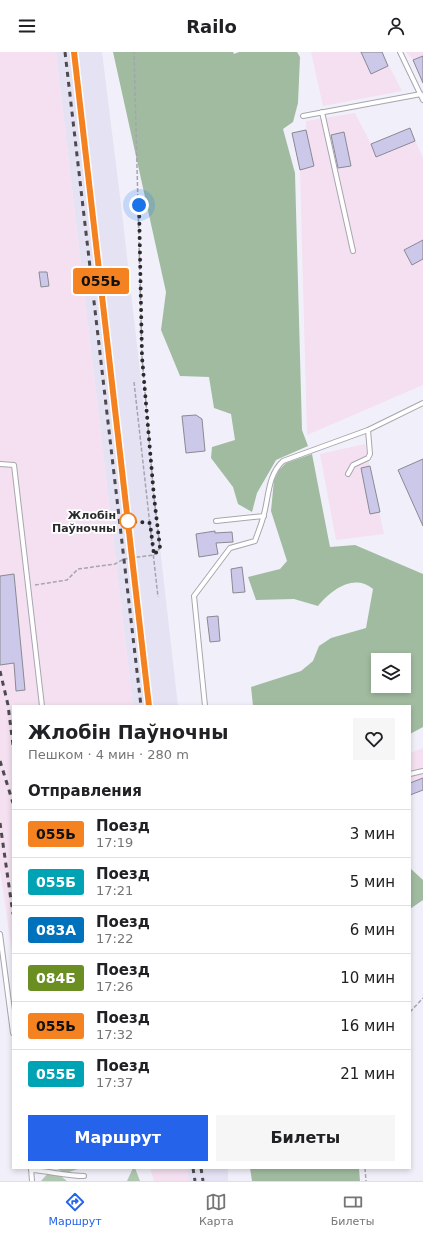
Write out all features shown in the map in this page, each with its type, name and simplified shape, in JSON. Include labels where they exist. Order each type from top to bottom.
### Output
[{"type":"lane","points":[[400,52],[423,100]]},
{"type":"lane","points":[[303,116],[421,94]]},
{"type":"lane","points":[[322,112],[353,251]]},
{"type":"lane","points":[[205,705],[194,596],[230,548],[255,541],[264,516],[272,478],[276,468],[283,461],[368,430],[423,403]]},
{"type":"lane","points":[[348,474],[353,465],[368,458],[370,454],[368,430]]},
{"type":"lane","points":[[0,464],[14,465],[42,705]]},
{"type":"lane","points":[[216,520],[264,516]]},
{"type":"lane","points":[[411,774],[423,771]]},
{"type":"lane","points":[[0,934],[12,1025]]},
{"type":"lane","points":[[32,1181],[31,1169],[50,1170],[72,1176],[84,1176]]},
{"type":"path","points":[[28,586],[67,580],[78,569],[115,564],[124,559],[153,555],[160,548],[142,357],[134,52]]},
{"type":"path","points":[[134,382],[158,597]]},
{"type":"path","points":[[411,1011],[423,998]]},
{"type":"path","points":[[365,1169],[366,1181]]},
{"type":"shaded area","points":[[0,52],[56,52],[133,705],[12,705],[12,952],[0,869]]},
{"type":"shaded area","points":[[56,52],[102,52],[122,213],[178,705],[133,705]]},
{"type":"shaded area","points":[[311,52],[382,52],[402,91],[323,106]]},
{"type":"shaded area","points":[[406,52],[423,52],[423,83],[413,60]]},
{"type":"shaded area","points":[[355,113],[371,144],[410,128],[423,158],[423,385],[307,435],[300,170],[292,133],[306,130],[306,121]]},
{"type":"shaded area","points":[[365,444],[384,534],[336,540],[320,454]]},
{"type":"shaded area","points":[[423,748],[423,790],[411,795],[411,753]]},
{"type":"shaded area","points":[[150,1169],[187,1169],[189,1181],[154,1181]]},
{"type":"shaded area","points":[[187,1169],[228,1169],[228,1181],[188,1181]]},
{"type":"green space","points":[[113,52],[233,52],[234,54],[239,52],[297,52],[300,57],[298,103],[293,122],[283,129],[295,173],[302,430],[308,446],[276,460],[257,493],[252,512],[238,504],[233,487],[211,458],[212,447],[235,440],[231,414],[214,408],[209,377],[180,376],[161,330],[166,292]]},
{"type":"green space","points":[[312,454],[330,547],[355,545],[423,574],[423,727],[411,733],[411,705],[253,705],[251,687],[301,671],[313,661],[319,646],[331,638],[366,628],[373,589],[366,584],[351,583],[336,589],[318,606],[294,599],[256,600],[248,577],[280,569],[287,561],[271,511],[274,480],[279,470],[286,463]]},
{"type":"green space","points":[[411,869],[423,880],[423,900],[411,908]]},
{"type":"green space","points":[[57,1169],[78,1169],[66,1173]]},
{"type":"green space","points":[[133,1169],[135,1169],[140,1181],[127,1181]]},
{"type":"green space","points":[[250,1169],[359,1169],[360,1181],[252,1181]]},
{"type":"green space","points":[[49,1172],[58,1174],[67,1181],[41,1181]]},
{"type":"building","points":[[361,52],[382,52],[388,66],[371,74]]},
{"type":"building","points":[[423,56],[423,83],[413,60]]},
{"type":"building","points":[[410,128],[415,141],[376,157],[371,144]]},
{"type":"building","points":[[306,130],[314,166],[300,170],[292,133]]},
{"type":"building","points":[[344,132],[351,166],[338,168],[331,135]]},
{"type":"building","points":[[423,240],[423,259],[412,265],[404,250]]},
{"type":"building","points":[[39,272],[47,272],[49,286],[41,287]]},
{"type":"building","points":[[196,415],[202,419],[205,451],[186,453],[182,416]]},
{"type":"building","points":[[423,459],[423,526],[398,470]]},
{"type":"building","points":[[370,466],[380,512],[370,514],[361,468]]},
{"type":"building","points":[[215,531],[215,533],[232,532],[233,542],[216,543],[218,554],[199,557],[196,534]]},
{"type":"building","points":[[242,567],[245,592],[233,593],[231,569]]},
{"type":"building","points":[[14,574],[25,690],[16,691],[14,663],[0,665],[0,576]]},
{"type":"building","points":[[218,616],[220,641],[210,642],[207,617]]},
{"type":"building","points":[[423,778],[423,790],[411,795],[411,783]]},
{"type":"railway","points":[[65,52],[141,705]]},
{"type":"railway","points":[[74,52],[149,705]]},
{"type":"railway","points":[[0,671],[8,705],[12,737]]},
{"type":"railway","points":[[0,761],[12,800]]},
{"type":"railway","points":[[0,823],[12,907]]},
{"type":"railway","points":[[193,1169],[195,1181]]},
{"type":"railway","points":[[201,1169],[203,1181]]},
{"type":"train","name":"055Ь","points":[[74,52],[149,705]]},
{"type":"place","name":"Жлобін Паўночны","points":[[128,521]]},
{"type":"route","points":[[128,521],[150,523],[154,555],[160,548],[142,357],[139,205]]}]
